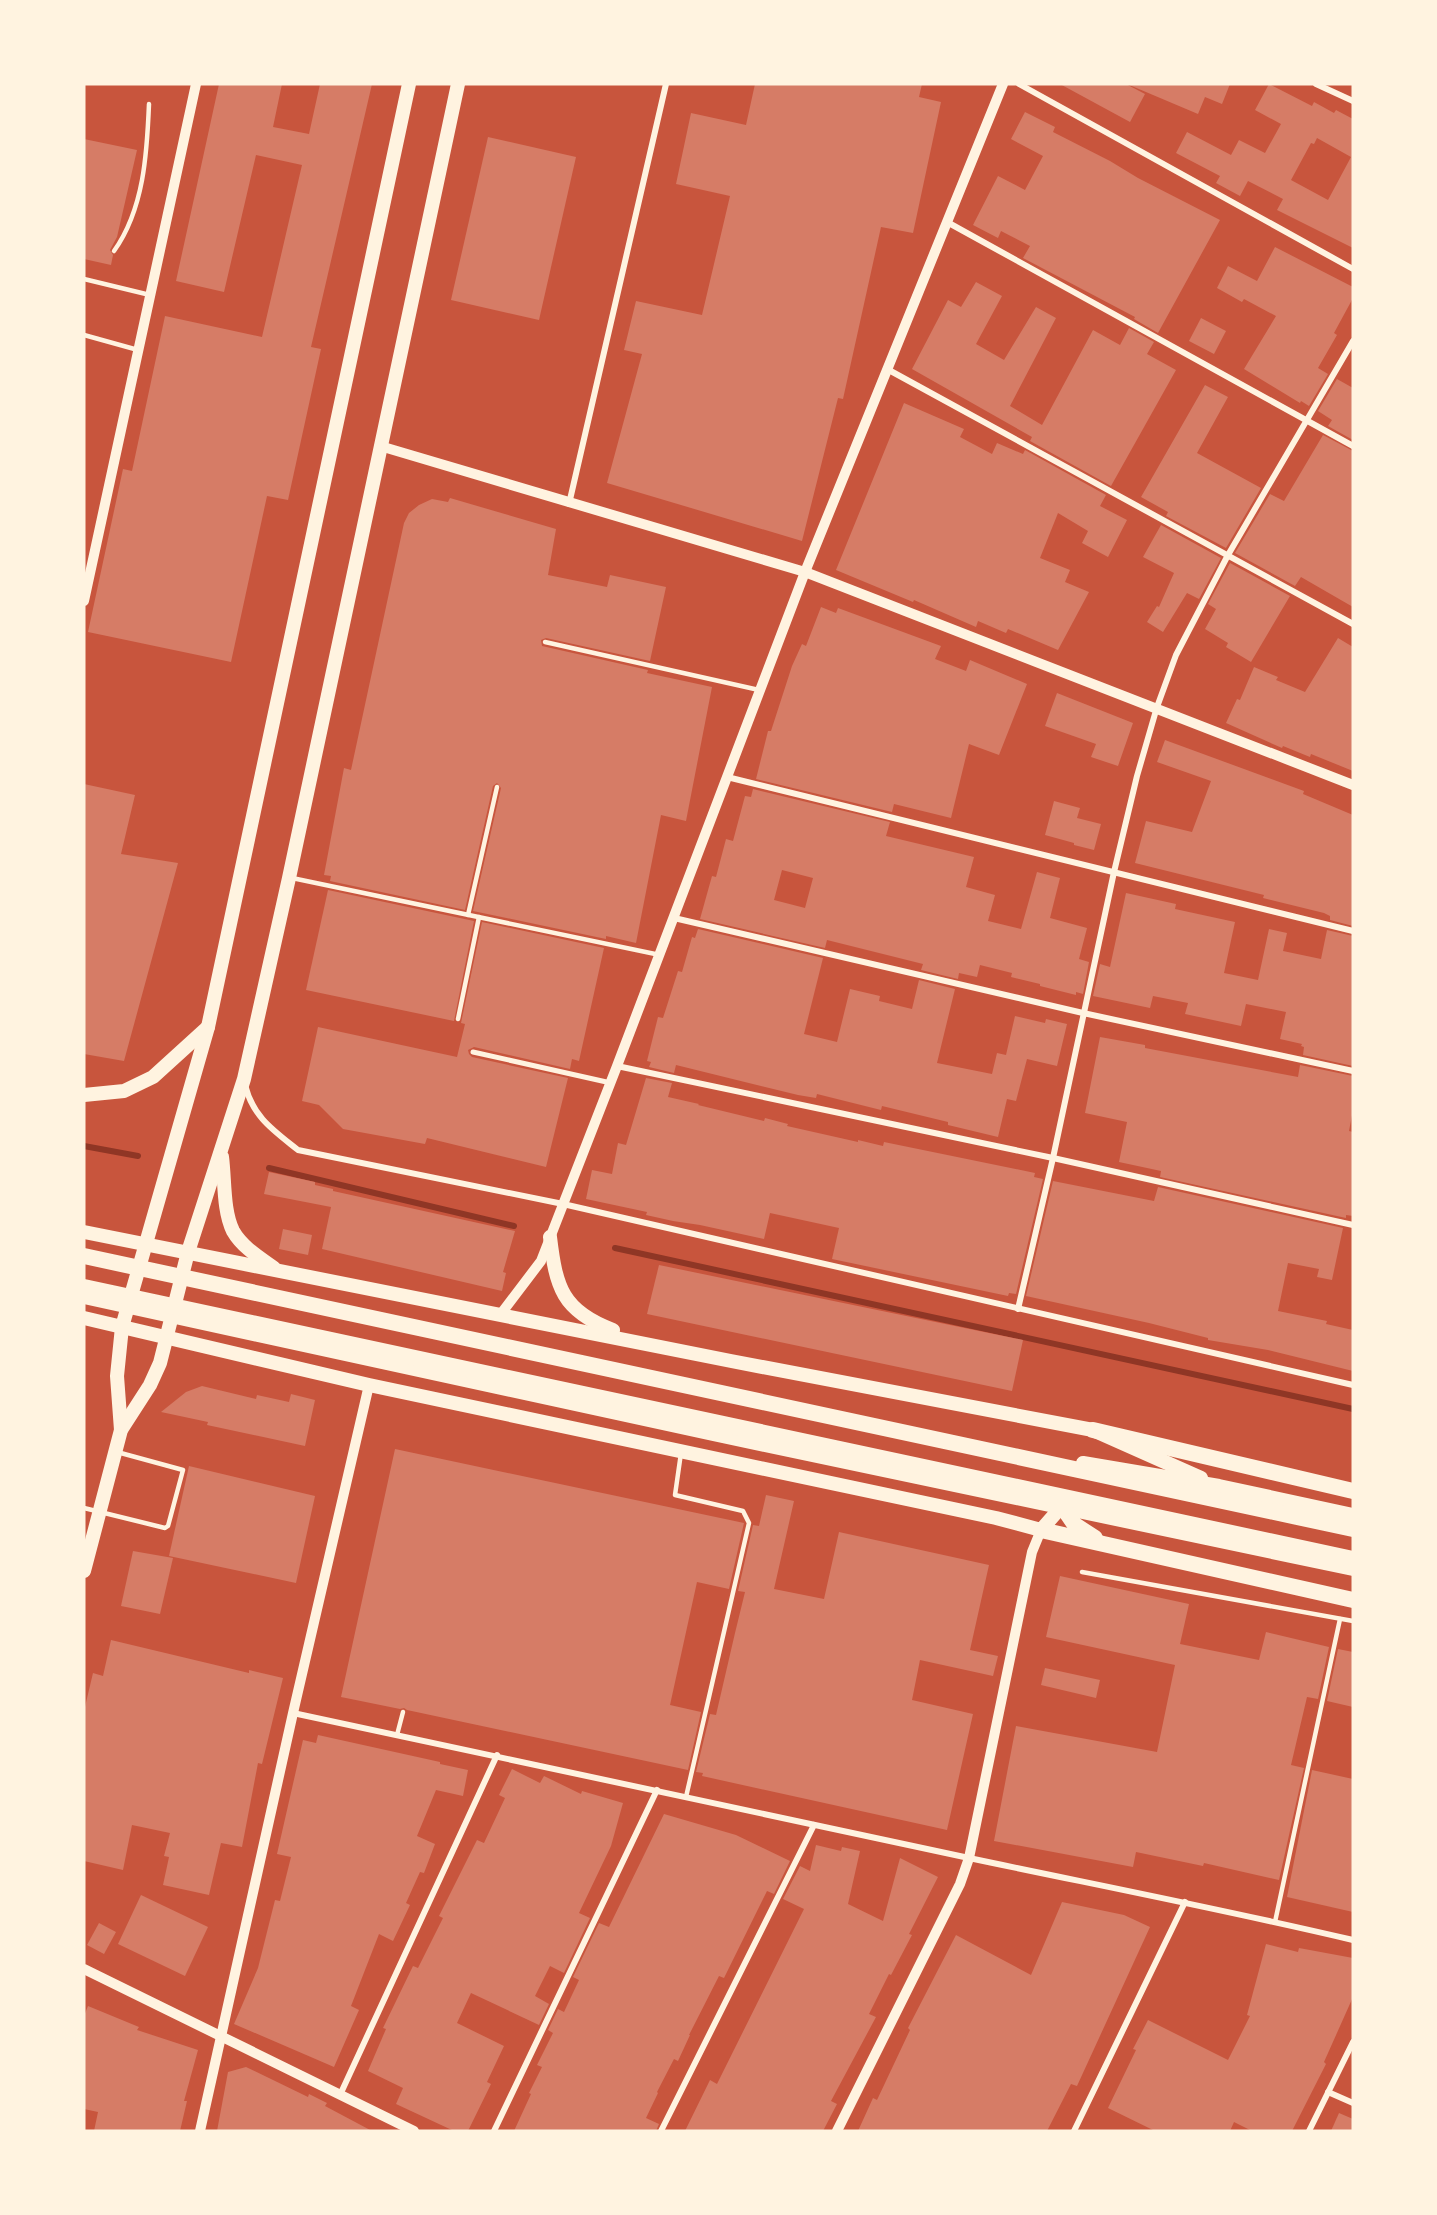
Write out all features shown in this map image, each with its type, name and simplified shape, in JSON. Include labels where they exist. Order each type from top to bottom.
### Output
[{"type":"highway","points":[[84,1256],[1353,1529]]},
{"type":"highway","points":[[84,1287],[1353,1559]]},
{"type":"highway","points":[[1093,1430],[1353,1491]]},
{"type":"highway","points":[[1062,1506],[1075,1525],[1089,1535],[1119,1549]]},
{"type":"highway","points":[[1041,1530],[1353,1600]]},
{"type":"main road","points":[[121,1430],[117,1376],[122,1327],[208,1027],[409,84]]},
{"type":"main road","points":[[84,1571],[98,1510],[121,1430],[150,1385],[160,1363],[188,1252],[244,1079],[290,878],[458,84]]},
{"type":"main road","points":[[84,1095],[124,1091],[153,1077],[208,1027]]},
{"type":"main road","points":[[222,1152],[226,1211],[234,1232],[250,1251],[279,1271]]},
{"type":"main road","points":[[84,1232],[1093,1430],[1219,1486]]},
{"type":"main road","points":[[550,1237],[555,1276],[563,1293],[576,1309],[594,1323],[652,1345]]},
{"type":"main road","points":[[84,1250],[1032,1455],[1219,1486],[1353,1515]]},
{"type":"main road","points":[[84,1297],[712,1434],[1353,1569]]},
{"type":"main road","points":[[84,1318],[369,1385],[996,1518],[1041,1530],[1062,1506]]},
{"type":"street","points":[[84,601],[196,84]]},
{"type":"street","points":[[569,504],[666,84]]},
{"type":"street","points":[[500,1315],[541,1261],[805,572],[1003,84]]},
{"type":"street","points":[[1019,84],[1353,269]]},
{"type":"street","points":[[1316,84],[1353,101]]},
{"type":"street","points":[[947,222],[1353,446]]},
{"type":"street","points":[[1018,1309],[1114,872],[1137,776],[1157,707],[1176,655],[1228,555],[1353,341]]},
{"type":"street","points":[[887,369],[1353,624]]},
{"type":"street","points":[[380,446],[569,504],[805,572],[1353,785]]},
{"type":"street","points":[[728,777],[1353,931]]},
{"type":"street","points":[[674,918],[1083,1013],[1353,1071]]},
{"type":"street","points":[[473,1052],[611,1083]]},
{"type":"street","points":[[617,1066],[1053,1158],[1353,1225]]},
{"type":"street","points":[[244,1079],[249,1100],[257,1113],[268,1126],[298,1150],[563,1204],[1353,1384]]},
{"type":"street","points":[[200,2131],[369,1385]]},
{"type":"street","points":[[837,2131],[960,1884],[969,1858],[1032,1552],[1041,1530]]},
{"type":"street","points":[[293,1713],[1185,1902],[1353,1940]]},
{"type":"street","points":[[339,2095],[497,1755]]},
{"type":"street","points":[[494,2131],[657,1790]]},
{"type":"street","points":[[661,2131],[814,1824]]},
{"type":"street","points":[[1074,2131],[1185,1902]]},
{"type":"street","points":[[84,1969],[414,2131]]},
{"type":"street","points":[[1309,2131],[1353,2042]]},
{"type":"street","points":[[1328,2092],[1353,2103]]},
{"type":"lane","points":[[114,251],[123,237],[142,183],[149,104]]},
{"type":"lane","points":[[84,279],[150,295]]},
{"type":"lane","points":[[84,335],[138,350]]},
{"type":"lane","points":[[545,642],[761,691]]},
{"type":"lane","points":[[468,915],[497,787]]},
{"type":"lane","points":[[290,878],[660,955]]},
{"type":"lane","points":[[458,1019],[479,917]]},
{"type":"lane","points":[[84,1508],[165,1528],[168,1526],[182,1469],[115,1451]]},
{"type":"lane","points":[[682,1452],[675,1495],[743,1511],[749,1522],[686,1797]]},
{"type":"lane","points":[[1082,1572],[1353,1621]]},
{"type":"lane","points":[[1275,1922],[1340,1619]]},
{"type":"lane","points":[[397,1735],[403,1712]]},
{"type":"building","points":[[219,84],[282,84],[273,127],[309,134],[320,84],[372,84],[311,347],[321,349],[288,500],[267,496],[231,662],[88,632],[123,469],[132,471],[165,316],[262,337],[302,165],[256,155],[224,292],[176,281]]},
{"type":"building","points":[[755,84],[922,84],[919,97],[941,102],[913,233],[881,227],[843,399],[838,398],[802,541],[607,483],[642,354],[624,350],[636,301],[702,315],[730,196],[676,184],[691,113],[746,125]]},
{"type":"building","points":[[1060,84],[1126,84],[1145,94],[1130,122]]},
{"type":"building","points":[[1127,84],[1230,84],[1222,104],[1205,97],[1198,114]]},
{"type":"building","points":[[1269,84],[1312,106],[1314,102],[1334,113],[1336,110],[1353,119],[1353,248],[1277,210],[1283,199],[1248,181],[1240,196],[1216,183],[1220,176],[1176,153],[1187,132],[1231,155],[1239,140],[1265,153],[1281,124],[1255,110]],"holes":[[[1317,138],[1351,157],[1328,200],[1291,180],[1311,143],[1314,144]]]},
{"type":"building","points":[[1025,112],[1055,127],[1053,132],[1220,220],[1158,333],[1134,319],[1135,317],[1023,258],[1030,246],[1001,231],[998,238],[973,225],[998,176],[1025,190],[1043,156],[1011,139]]},
{"type":"building","points":[[488,137],[576,157],[539,320],[451,300]]},
{"type":"building","points":[[84,139],[137,150],[117,237],[110,250],[113,255],[111,265],[84,259]]},
{"type":"building","points":[[1275,247],[1353,287],[1353,298],[1334,333],[1337,335],[1318,368],[1328,374],[1309,406],[1301,401],[1300,403],[1244,369],[1276,316],[1244,299],[1242,302],[1217,288],[1228,266],[1257,281]]},
{"type":"building","points":[[976,282],[1002,296],[976,344],[1004,360],[1036,307],[1056,318],[1010,406],[1042,425],[1093,330],[1120,345],[1129,328],[1154,342],[1147,354],[1176,370],[1111,486],[1030,441],[1032,437],[912,369],[948,300],[961,307]]},
{"type":"building","points":[[1201,318],[1226,331],[1214,354],[1189,341]]},
{"type":"building","points":[[1337,379],[1353,388],[1353,440],[1328,426],[1332,420],[1318,411]]},
{"type":"building","points":[[1205,385],[1228,397],[1197,453],[1261,488],[1226,548],[1166,516],[1168,512],[1141,497]]},
{"type":"building","points":[[904,403],[964,429],[960,437],[992,454],[997,443],[1023,454],[1025,450],[1106,495],[1100,506],[1127,520],[1108,557],[1082,543],[1088,531],[1058,513],[1040,558],[1070,570],[1065,582],[1089,592],[1058,650],[1008,629],[1006,633],[978,621],[976,627],[836,570]]},
{"type":"building","points":[[1323,435],[1353,451],[1353,607],[1301,577],[1295,586],[1235,553],[1270,494],[1284,501]]},
{"type":"building","points":[[450,498],[556,529],[548,575],[607,587],[610,575],[666,587],[650,661],[546,638],[541,640],[542,646],[712,687],[686,821],[661,815],[636,943],[606,936],[606,939],[473,911],[501,788],[497,783],[493,786],[465,910],[330,881],[331,876],[324,875],[344,768],[351,770],[404,523],[409,513],[419,505],[432,499],[448,502]]},
{"type":"building","points":[[1161,525],[1221,558],[1199,599],[1187,593],[1163,632],[1147,622],[1157,606],[1159,607],[1174,573],[1143,557]]},
{"type":"building","points":[[1230,563],[1290,596],[1251,662],[1226,647],[1228,643],[1205,629],[1216,609],[1208,604]]},
{"type":"building","points":[[821,607],[836,613],[838,608],[941,646],[935,659],[966,671],[970,660],[1027,684],[999,755],[969,744],[951,818],[894,804],[892,812],[756,779],[768,731],[771,731],[792,666],[802,644],[806,646]]},
{"type":"building","points":[[1338,638],[1353,647],[1353,771],[1311,754],[1310,757],[1283,746],[1282,748],[1226,723],[1237,699],[1240,700],[1254,667],[1278,677],[1276,680],[1305,692]]},
{"type":"building","points":[[1057,693],[1133,723],[1118,766],[1091,757],[1096,744],[1045,726]]},
{"type":"building","points":[[1165,740],[1304,791],[1303,794],[1353,815],[1353,926],[1330,920],[1330,916],[1324,913],[1263,898],[1264,895],[1135,863],[1146,821],[1192,832],[1211,781],[1157,762]]},
{"type":"building","points":[[84,784],[135,795],[121,854],[178,863],[124,1061],[84,1054]]},
{"type":"building","points":[[753,789],[890,822],[886,836],[974,857],[966,887],[995,895],[988,921],[1021,929],[1037,872],[1060,878],[1050,918],[1087,928],[1079,959],[1089,962],[1083,994],[1076,992],[1076,995],[1040,986],[1040,984],[1011,977],[1012,973],[980,965],[977,977],[959,973],[958,979],[921,970],[923,964],[827,940],[825,948],[700,919],[712,876],[716,877],[726,839],[733,841],[745,796],[751,797]],"holes":[[[782,870],[813,878],[805,908],[774,900]]]},
{"type":"building","points":[[1054,801],[1080,808],[1077,818],[1101,824],[1094,850],[1045,835]]},
{"type":"building","points":[[328,890],[474,921],[454,1021],[306,990]]},
{"type":"building","points":[[1126,893],[1176,904],[1175,909],[1235,922],[1224,973],[1258,980],[1269,929],[1287,933],[1283,951],[1321,959],[1327,930],[1353,936],[1353,1066],[1303,1055],[1302,1044],[1280,1039],[1286,1012],[1246,1004],[1241,1026],[1185,1014],[1188,1003],[1153,996],[1150,1008],[1093,996],[1100,964],[1110,967]]},
{"type":"building","points":[[482,922],[604,948],[579,1061],[572,1059],[570,1069],[474,1047],[468,1050],[472,1057],[568,1078],[546,1167],[427,1138],[425,1144],[343,1129],[319,1105],[302,1101],[318,1027],[457,1057],[465,1024],[461,1023]]},
{"type":"building","points":[[698,929],[823,958],[804,1034],[837,1042],[850,989],[880,996],[879,1001],[912,1009],[919,980],[955,989],[937,1063],[992,1074],[997,1053],[1006,1055],[1015,1016],[1045,1023],[1046,1019],[1067,1024],[1057,1066],[1027,1059],[1016,1101],[1007,1099],[998,1137],[882,1106],[881,1110],[817,1094],[816,1098],[798,1095],[676,1065],[674,1073],[649,1067],[651,1062],[647,1061],[658,1017],[663,1018],[678,971],[682,972],[692,937],[695,938]]},
{"type":"building","points":[[1100,1037],[1145,1045],[1145,1048],[1298,1077],[1300,1065],[1353,1076],[1353,1110],[1349,1131],[1353,1132],[1353,1216],[1346,1215],[1346,1218],[1160,1177],[1161,1171],[1119,1162],[1127,1122],[1085,1113]]},
{"type":"building","points":[[646,1078],[672,1083],[668,1097],[698,1105],[764,1121],[765,1118],[788,1124],[787,1126],[858,1142],[858,1140],[883,1146],[884,1142],[1035,1173],[1034,1177],[1043,1179],[1016,1294],[1009,1293],[1008,1296],[832,1259],[839,1228],[770,1213],[764,1239],[646,1215],[647,1212],[586,1199],[592,1170],[612,1174],[618,1143],[626,1145]]},
{"type":"building","points":[[269,1172],[315,1182],[315,1185],[333,1189],[333,1191],[515,1231],[503,1272],[506,1273],[502,1291],[322,1249],[331,1207],[264,1194]]},
{"type":"building","points":[[1053,1181],[1154,1201],[1158,1187],[1343,1228],[1332,1280],[1317,1277],[1319,1269],[1288,1263],[1278,1311],[1327,1321],[1326,1324],[1353,1330],[1353,1371],[1268,1350],[1208,1340],[1208,1338],[1149,1323],[1026,1296]]},
{"type":"building","points":[[283,1229],[312,1235],[308,1255],[279,1249]]},
{"type":"building","points":[[659,1265],[1023,1340],[1012,1391],[647,1314]]},
{"type":"building","points":[[202,1386],[256,1399],[257,1395],[289,1402],[291,1394],[315,1400],[305,1446],[207,1425],[208,1422],[161,1412],[186,1392]]},
{"type":"building","points":[[395,1449],[744,1523],[729,1589],[697,1582],[670,1705],[701,1712],[688,1770],[404,1708],[341,1697]]},
{"type":"building","points":[[189,1466],[315,1496],[296,1583],[169,1556]]},
{"type":"building","points":[[766,1495],[794,1501],[774,1589],[824,1599],[839,1532],[989,1565],[970,1650],[998,1656],[993,1676],[920,1660],[912,1700],[973,1714],[947,1830],[702,1776],[703,1773],[696,1772],[710,1714],[716,1715],[745,1592],[738,1591],[753,1525],[759,1526]]},
{"type":"building","points":[[133,1551],[173,1558],[160,1614],[121,1606]]},
{"type":"building","points":[[1060,1576],[1189,1604],[1180,1644],[1259,1660],[1266,1632],[1329,1647],[1318,1699],[1307,1697],[1291,1765],[1304,1768],[1279,1880],[1204,1863],[1203,1866],[1136,1852],[1133,1867],[994,1841],[1016,1726],[1157,1752],[1175,1665],[1046,1637]]},
{"type":"building","points":[[111,1640],[249,1673],[249,1670],[283,1678],[262,1764],[258,1763],[242,1847],[221,1843],[209,1895],[163,1885],[169,1857],[164,1856],[170,1833],[132,1825],[123,1870],[84,1861],[84,1711],[93,1673],[103,1676]]},
{"type":"building","points":[[1338,1649],[1353,1652],[1353,1707],[1327,1701]]},
{"type":"building","points":[[1045,1668],[1100,1680],[1096,1698],[1041,1685]]},
{"type":"building","points":[[318,1735],[468,1770],[463,1796],[436,1790],[417,1836],[435,1844],[424,1873],[420,1872],[406,1903],[410,1905],[393,1941],[379,1934],[351,2006],[359,2010],[334,2067],[234,2024],[258,1968],[275,1900],[280,1901],[291,1857],[277,1854],[303,1740],[316,1743]]},
{"type":"building","points":[[512,1769],[540,1783],[544,1776],[581,1794],[582,1791],[623,1803],[611,1846],[579,1913],[590,1918],[564,1973],[550,1966],[535,1996],[549,2004],[539,2025],[471,1993],[457,2023],[504,2046],[487,2082],[491,2084],[468,2131],[454,2131],[396,2104],[403,2088],[368,2071],[386,2029],[383,2028],[413,1966],[418,1968],[443,1918],[439,1916],[477,1840],[484,1843],[505,1798],[499,1795]]},
{"type":"building","points":[[1312,1770],[1353,1779],[1353,1912],[1287,1897]]},
{"type":"building","points":[[664,1814],[736,1835],[790,1861],[774,1894],[767,1891],[724,1978],[719,1976],[678,2061],[674,2059],[657,2092],[646,2118],[659,2124],[656,2131],[514,2131],[542,2067],[537,2065],[553,2033],[548,2030],[558,2009],[564,2012],[579,1980],[573,1977],[599,1923],[609,1927]]},
{"type":"building","points":[[816,1845],[841,1851],[842,1847],[860,1851],[848,1904],[883,1921],[900,1858],[938,1877],[909,1934],[912,1935],[869,2014],[876,2017],[831,2101],[837,2104],[823,2131],[685,2131],[710,2080],[717,2084],[804,1909],[783,1899],[800,1866],[810,1871]]},
{"type":"building","points":[[141,1895],[208,1927],[185,1976],[118,1944]]},
{"type":"building","points":[[1062,1902],[1124,1915],[1150,1927],[1077,2086],[1071,2084],[1047,2131],[858,2131],[873,2098],[877,2100],[910,2030],[908,2028],[956,1935],[1031,1975]]},
{"type":"building","points":[[99,1923],[116,1932],[104,1954],[87,1945]]},
{"type":"building","points":[[1266,1944],[1298,1952],[1299,1948],[1353,1958],[1353,1997],[1324,2062],[1326,2064],[1292,2131],[1252,2131],[1234,2122],[1230,2131],[1155,2131],[1108,2108],[1148,2020],[1228,2060],[1250,2016],[1247,2015]]},
{"type":"building","points":[[88,2006],[139,2027],[137,2030],[198,2050],[184,2101],[187,2101],[180,2131],[94,2131],[98,2112],[84,2109],[84,2016]]},
{"type":"building","points":[[246,2067],[308,2097],[309,2094],[327,2103],[325,2106],[372,2131],[217,2131],[228,2072]]},
{"type":"building","points":[[1339,2113],[1353,2119],[1353,2131],[1331,2131]]},
{"type":"waterway","points":[[84,1146],[138,1156]]},
{"type":"waterway","points":[[269,1168],[514,1226]]},
{"type":"waterway","points":[[615,1248],[1353,1409]]}]
